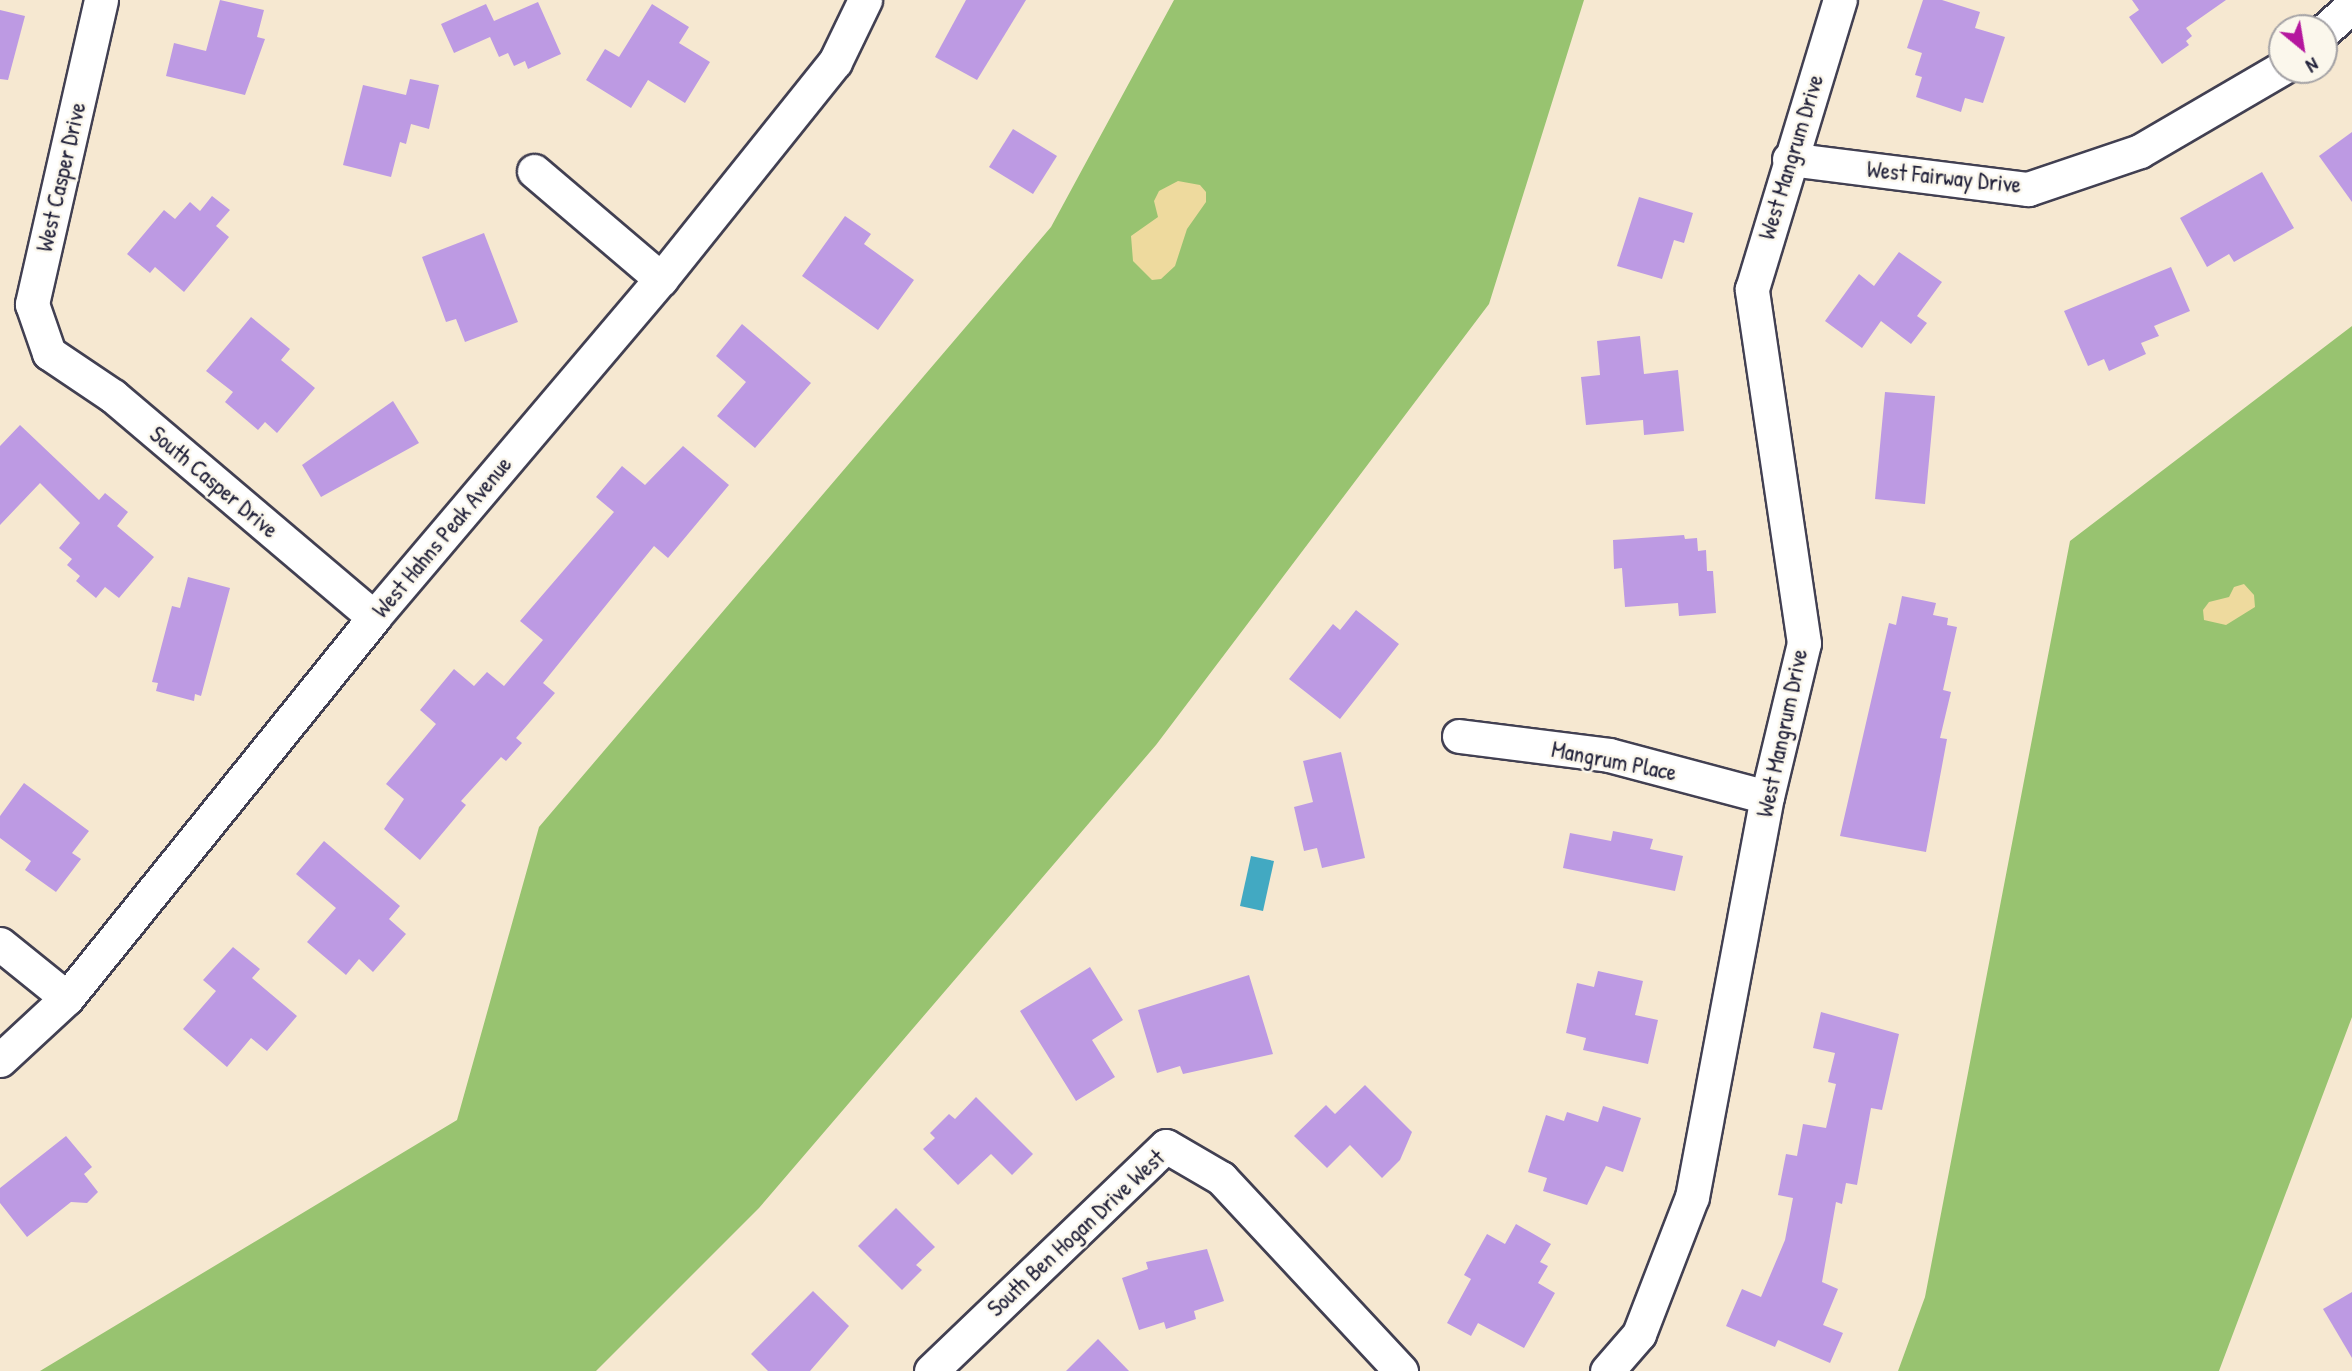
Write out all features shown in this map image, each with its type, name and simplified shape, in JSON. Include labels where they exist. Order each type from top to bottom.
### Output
[{"type":"street","name":"West Casper Drive","points":[[49,353],[32,304],[101,0]]},
{"type":"street","name":"West Hahns Peak Avenue","points":[[0,1060],[67,998],[374,617],[661,279],[835,62],[866,0]]},
{"type":"street","name":"West Mangrum Drive","points":[[1607,1371],[1639,1334],[1692,1197],[1767,797],[1804,643],[1752,289],[1789,159],[1840,0]]},
{"type":"street","points":[[2338,18],[2352,6]]},
{"type":"street","name":"West Fairway Drive","points":[[1789,159],[2028,189],[2140,151],[2268,76]]},
{"type":"street","points":[[534,171],[661,279]]},
{"type":"street","name":"South Casper Drive","points":[[49,353],[113,396],[374,617]]},
{"type":"street","name":"Mangrum Place","points":[[1459,736],[1609,755],[1767,797]]},
{"type":"street","points":[[0,944],[67,998]]},
{"type":"street","name":"South Ben Hogan Drive West","points":[[931,1371],[1166,1146],[1221,1178],[1402,1371]]},
{"type":"green space","points":[[1174,0],[1584,0],[1489,304],[1156,745],[759,1208],[596,1371],[40,1371],[457,1120],[539,827],[1051,227]]},
{"type":"green space","points":[[2352,326],[2352,1017],[2219,1371],[1898,1371],[1925,1297],[2070,541]]},
{"type":"sand","points":[[1178,181],[1200,185],[1206,192],[1206,202],[1187,229],[1175,266],[1161,279],[1152,280],[1133,261],[1131,236],[1158,217],[1154,201],[1159,191]]},
{"type":"sand","points":[[2244,584],[2254,595],[2255,607],[2226,625],[2204,620],[2203,610],[2209,602],[2229,597],[2234,587]]},
{"type":"water","points":[[1251,856],[1274,861],[1263,911],[1240,906]]},
{"type":"building","points":[[220,0],[264,10],[257,37],[265,39],[245,95],[166,76],[174,43],[206,51]]},
{"type":"building","points":[[966,0],[1026,0],[977,80],[935,57]]},
{"type":"building","points":[[1923,0],[1942,0],[1980,12],[1975,28],[2005,37],[1983,103],[1965,98],[1961,112],[1916,97],[1922,77],[1915,75],[1922,53],[1907,48]]},
{"type":"building","points":[[2132,0],[2226,0],[2186,28],[2192,36],[2186,41],[2189,45],[2162,64],[2129,17],[2139,10]]},
{"type":"building","points":[[538,2],[561,54],[528,69],[525,61],[514,66],[508,53],[499,57],[490,37],[454,53],[441,24],[486,4],[494,21]]},
{"type":"building","points":[[652,4],[689,27],[679,43],[710,62],[685,103],[648,80],[631,108],[586,80],[605,49],[619,57]]},
{"type":"building","points":[[0,10],[25,16],[8,80],[0,79]]},
{"type":"building","points":[[410,79],[439,85],[429,129],[411,124],[406,144],[400,142],[391,177],[343,165],[363,85],[406,95]]},
{"type":"building","points":[[1013,129],[1057,156],[1033,194],[989,167]]},
{"type":"building","points":[[2352,132],[2352,202],[2319,156]]},
{"type":"building","points":[[2262,172],[2294,228],[2234,262],[2229,254],[2207,267],[2180,218]]},
{"type":"building","points":[[212,196],[230,210],[216,226],[229,237],[184,292],[155,267],[150,273],[127,254],[164,210],[175,219],[190,202],[200,211]]},
{"type":"building","points":[[1639,197],[1693,213],[1684,243],[1674,240],[1662,279],[1617,266]]},
{"type":"building","points":[[845,216],[871,234],[864,244],[914,280],[878,330],[802,276]]},
{"type":"building","points":[[484,233],[518,322],[465,342],[456,319],[446,322],[422,257]]},
{"type":"building","points":[[1899,252],[1942,282],[1917,316],[1927,323],[1911,344],[1881,321],[1862,348],[1825,321],[1859,274],[1874,286]]},
{"type":"building","points":[[2171,267],[2190,311],[2154,326],[2159,336],[2141,343],[2146,354],[2109,371],[2104,359],[2088,366],[2064,311]]},
{"type":"building","points":[[251,317],[290,349],[281,360],[315,388],[277,433],[265,422],[258,430],[225,402],[233,392],[206,371]]},
{"type":"building","points":[[742,324],[811,383],[755,448],[717,416],[746,382],[716,356]]},
{"type":"building","points":[[1640,336],[1644,374],[1678,370],[1684,431],[1644,435],[1643,420],[1586,425],[1581,377],[1600,375],[1597,341]]},
{"type":"building","points":[[1885,392],[1935,396],[1925,504],[1875,499]]},
{"type":"building","points":[[393,401],[419,443],[321,497],[302,465]]},
{"type":"building","points":[[20,425],[99,500],[105,493],[128,512],[117,526],[154,557],[119,598],[105,587],[96,598],[76,581],[80,576],[67,565],[72,559],[59,548],[80,523],[40,483],[0,525],[0,446]]},
{"type":"building","points":[[683,446],[729,485],[668,558],[654,546],[543,683],[555,693],[516,738],[522,743],[506,761],[501,757],[461,801],[466,805],[420,860],[384,829],[404,799],[386,784],[436,724],[420,710],[454,669],[474,686],[487,672],[504,686],[543,640],[520,621],[614,512],[596,497],[622,466],[645,485]]},
{"type":"building","points":[[1684,535],[1685,539],[1697,538],[1698,551],[1706,550],[1707,571],[1713,571],[1716,613],[1679,616],[1678,603],[1625,607],[1622,568],[1614,569],[1613,540]]},
{"type":"building","points":[[188,577],[230,588],[201,696],[195,694],[194,701],[156,691],[158,683],[152,682],[172,606],[180,608]]},
{"type":"building","points":[[1902,596],[1936,603],[1933,615],[1948,618],[1947,625],[1957,627],[1943,690],[1951,692],[1940,738],[1947,739],[1926,852],[1840,836],[1889,623],[1896,625]]},
{"type":"building","points":[[1356,610],[1399,644],[1340,719],[1289,679],[1333,624],[1340,630]]},
{"type":"building","points":[[1341,752],[1365,858],[1322,868],[1317,848],[1304,851],[1294,807],[1313,802],[1303,761]]},
{"type":"building","points":[[24,783],[89,831],[72,853],[81,859],[56,892],[25,870],[31,861],[0,838],[0,816]]},
{"type":"building","points":[[1613,831],[1653,839],[1650,849],[1683,856],[1675,891],[1563,868],[1570,833],[1611,841]]},
{"type":"building","points":[[324,841],[400,906],[389,919],[406,934],[373,972],[359,959],[346,975],[307,942],[336,908],[296,874]]},
{"type":"building","points":[[233,947],[260,969],[252,978],[297,1016],[267,1051],[251,1038],[227,1067],[183,1029],[216,991],[203,980]]},
{"type":"building","points":[[1090,967],[1123,1020],[1092,1040],[1115,1077],[1076,1101],[1020,1011]]},
{"type":"building","points":[[1598,971],[1643,981],[1635,1015],[1658,1020],[1648,1064],[1583,1050],[1586,1038],[1566,1033],[1577,983],[1594,987]]},
{"type":"building","points":[[1249,975],[1273,1054],[1183,1074],[1180,1066],[1157,1073],[1138,1010]]},
{"type":"building","points":[[1821,1012],[1899,1034],[1882,1110],[1871,1108],[1857,1185],[1846,1183],[1842,1204],[1836,1202],[1822,1282],[1838,1289],[1823,1325],[1843,1333],[1830,1363],[1778,1340],[1775,1347],[1726,1326],[1742,1289],[1761,1297],[1785,1240],[1793,1198],[1778,1195],[1786,1154],[1797,1156],[1803,1124],[1826,1128],[1836,1084],[1828,1082],[1835,1053],[1813,1048]]},
{"type":"building","points":[[1365,1085],[1412,1132],[1400,1160],[1382,1178],[1350,1145],[1327,1168],[1294,1136],[1326,1105],[1335,1114]]},
{"type":"building","points":[[976,1097],[1033,1154],[1012,1175],[991,1154],[958,1185],[923,1149],[935,1138],[930,1133],[949,1114],[955,1119]]},
{"type":"building","points":[[1603,1106],[1641,1118],[1623,1172],[1606,1166],[1587,1205],[1543,1191],[1547,1178],[1528,1172],[1546,1115],[1564,1121],[1567,1112],[1598,1122]]},
{"type":"building","points":[[66,1136],[92,1167],[84,1174],[98,1192],[87,1203],[71,1202],[27,1237],[0,1203],[0,1188]]},
{"type":"building","points":[[896,1208],[935,1247],[916,1265],[922,1270],[902,1290],[858,1246]]},
{"type":"building","points":[[1516,1224],[1551,1244],[1540,1262],[1548,1266],[1538,1283],[1555,1293],[1524,1348],[1478,1323],[1471,1336],[1447,1323],[1471,1279],[1464,1275],[1487,1234],[1505,1244]]},
{"type":"building","points":[[1207,1249],[1224,1301],[1194,1311],[1196,1319],[1166,1329],[1164,1322],[1139,1330],[1122,1278],[1148,1269],[1146,1262]]},
{"type":"building","points":[[813,1291],[849,1326],[810,1371],[768,1371],[751,1354]]},
{"type":"building","points":[[2352,1292],[2352,1358],[2323,1309]]},
{"type":"building","points":[[1098,1339],[1129,1371],[1066,1371]]}]
